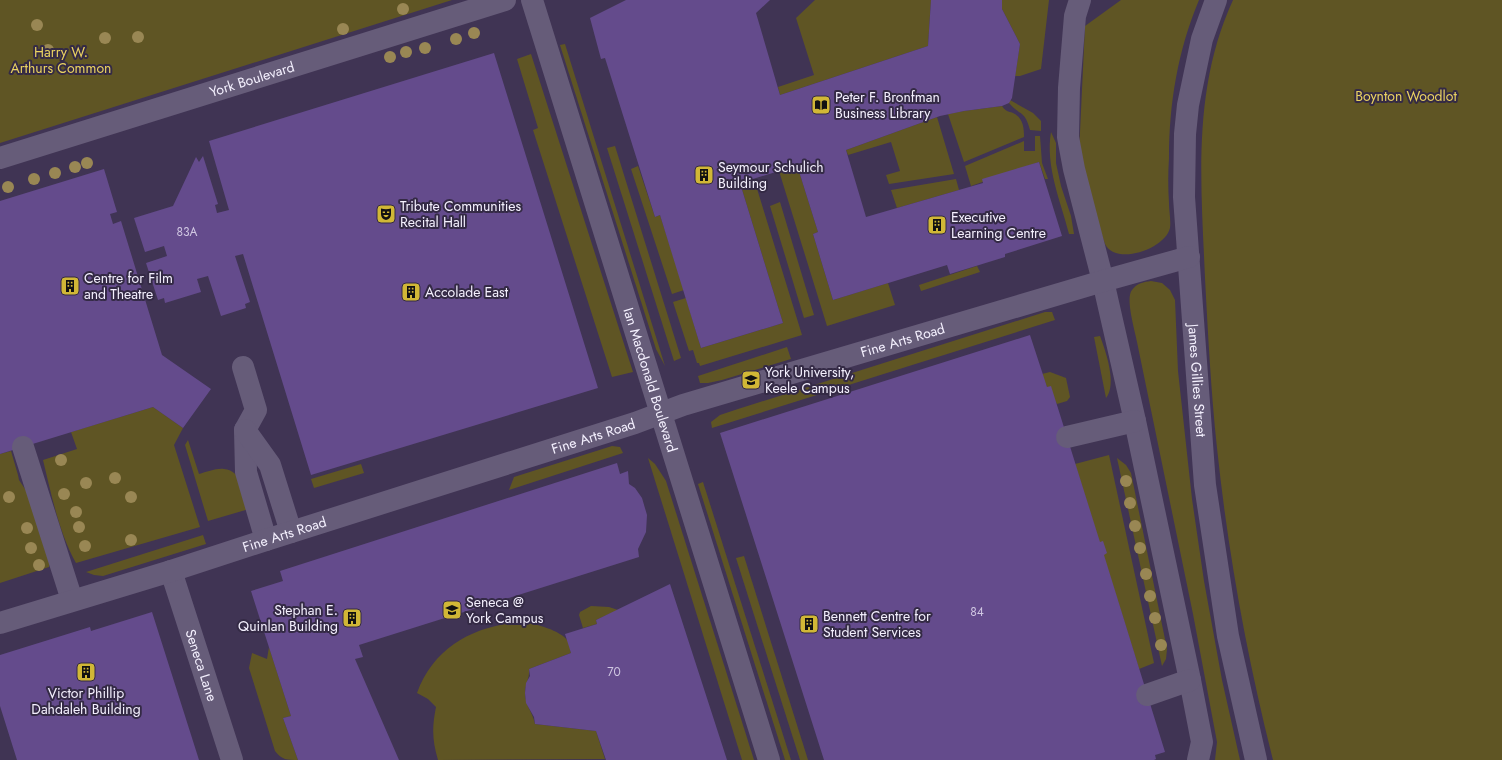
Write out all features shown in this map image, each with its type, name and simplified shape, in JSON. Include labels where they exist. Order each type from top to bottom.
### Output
[{"type":"street","name":"York Boulevard","points":[[0,158],[505,0]]},
{"type":"street","name":"Ian Macdonald Boulevard","points":[[532,0],[769,760]]},
{"type":"street","points":[[1080,0],[1075,16],[1069,88],[1068,137],[1074,169],[1103,281],[1135,421],[1190,680],[1200,751]]},
{"type":"street","name":"James Gillies Street","points":[[1216,0],[1202,39],[1188,105],[1185,134],[1184,197],[1205,485],[1228,636],[1256,760]]},
{"type":"street","name":"Fine Arts Road","points":[[0,622],[171,571],[635,423],[689,403],[1189,257]]},
{"type":"street","points":[[243,367],[256,410],[245,430],[246,472],[266,540]]},
{"type":"street","points":[[1067,437],[1135,421]]},
{"type":"street","points":[[245,430],[270,465],[290,532]]},
{"type":"street","points":[[23,447],[72,600]]},
{"type":"street","name":"Seneca Lane","points":[[171,571],[232,760]]},
{"type":"street","points":[[1147,694],[1190,680]]},
{"type":"shaded area","name":"York University, Keele Campus","points":[[0,0],[1502,0],[1502,760],[0,760]]},
{"type":"green space","name":"Harry W. Arthurs Common","points":[[0,0],[452,0],[0,143]]},
{"type":"green space","points":[[815,0],[931,0],[928,46],[780,95],[778,87],[814,75],[796,18]]},
{"type":"green space","points":[[1002,0],[1049,0],[1041,69],[1020,76],[1015,76],[1020,44],[1002,9]]},
{"type":"green space","points":[[1121,0],[1199,0],[1185,38],[1173,97],[1169,137],[1168,175],[1170,228],[1166,236],[1150,248],[1129,254],[1119,254],[1111,250],[1105,244],[1092,206],[1079,153],[1085,26]]},
{"type":"green space","name":"Boynton Woodlot","points":[[1233,0],[1502,0],[1502,760],[1273,760],[1239,605],[1221,487],[1213,405],[1205,278],[1201,172],[1205,102],[1211,68],[1220,34]]},
{"type":"green space","points":[[565,44],[665,366],[656,349],[560,45]]},
{"type":"green space","points":[[531,54],[633,372],[612,377],[533,130],[538,128],[517,59]]},
{"type":"green space","points":[[1010,100],[1033,113],[1041,121],[1041,131],[1030,130],[1024,116],[1009,103]]},
{"type":"green space","points":[[1002,106],[1019,117],[1023,126],[1024,137],[964,162],[948,114]]},
{"type":"green space","points":[[937,117],[954,174],[889,184],[886,175],[900,171],[891,142],[848,155],[846,150]]},
{"type":"green space","points":[[1051,132],[1056,143],[1056,163],[1061,186],[1071,216],[1074,234],[1069,234],[1052,171],[1050,158]]},
{"type":"green space","points":[[1035,136],[1040,136],[1042,163],[1048,179],[1045,179],[1039,162],[971,186],[965,166],[1024,141],[1024,151],[1035,151]]},
{"type":"green space","points":[[615,146],[681,358],[674,361],[607,148]]},
{"type":"green space","points":[[797,165],[818,232],[813,234],[833,300],[888,283],[895,305],[827,326],[779,171]]},
{"type":"green space","points":[[638,166],[655,217],[660,215],[684,290],[672,294],[631,169]]},
{"type":"green space","points":[[754,179],[802,335],[700,366],[699,363],[697,363],[693,350],[689,351],[673,302],[686,298],[701,348],[783,323],[740,183]]},
{"type":"green space","points":[[956,179],[959,190],[897,208],[891,190]]},
{"type":"green space","points":[[780,202],[814,315],[804,318],[770,206]]},
{"type":"green space","points":[[977,266],[980,272],[921,291],[919,285]]},
{"type":"green space","points":[[1151,281],[1162,283],[1170,290],[1175,300],[1178,371],[1192,499],[1204,581],[1222,680],[1240,760],[1215,760],[1217,742],[1193,614],[1131,315],[1130,294],[1132,290],[1138,284]]},
{"type":"green space","points":[[1045,312],[1052,312],[1055,320],[712,428],[711,422],[720,415]]},
{"type":"green space","points":[[1100,336],[1111,376],[1111,385],[1106,398],[1094,337]]},
{"type":"green space","points":[[787,347],[791,359],[722,380],[700,383],[698,376]]},
{"type":"green space","points":[[1050,372],[1066,378],[1070,397],[1067,401],[1057,404],[1047,387],[1042,374]]},
{"type":"green space","points":[[153,407],[183,428],[174,445],[200,527],[76,563],[60,526],[43,460],[77,449],[71,432]]},
{"type":"green space","points":[[188,440],[199,474],[221,469],[230,470],[242,484],[249,509],[208,521],[185,445]]},
{"type":"green space","points":[[612,446],[620,447],[623,453],[509,490],[514,477]]},
{"type":"green space","points":[[11,451],[19,480],[27,492],[50,561],[49,567],[0,583],[0,454]]},
{"type":"green space","points":[[1109,455],[1154,663],[1139,669],[1075,464]]},
{"type":"green space","points":[[648,458],[655,464],[666,481],[754,760],[742,760]]},
{"type":"green space","points":[[1117,458],[1126,465],[1131,473],[1167,649],[1166,659],[1162,666]]},
{"type":"green space","points":[[361,464],[364,473],[314,488],[311,479]]},
{"type":"green space","points":[[703,482],[791,760],[785,760],[698,484]]},
{"type":"green space","points":[[203,535],[206,544],[103,576],[86,572]]},
{"type":"green space","points":[[744,556],[808,760],[800,760],[736,558]]},
{"type":"green space","points":[[591,606],[609,607],[618,610],[596,620],[597,624],[583,628],[579,615],[580,612]]},
{"type":"green space","points":[[523,622],[541,626],[564,637],[568,641],[571,653],[529,669],[525,697],[535,724],[596,731],[605,759],[438,760],[433,734],[436,707],[428,699],[417,693],[434,662],[459,641],[473,633],[506,624]]},
{"type":"green space","points":[[269,647],[291,716],[283,718],[298,760],[285,759],[275,751],[249,668],[252,653],[267,659]]},
{"type":"building","name":"Seymour Schulich Building","points":[[626,0],[770,0],[756,13],[780,95],[928,46],[931,0],[1002,0],[1002,9],[1020,44],[1012,98],[1009,103],[1002,106],[940,116],[846,150],[866,217],[983,183],[982,179],[1039,162],[1062,236],[1005,254],[1005,257],[950,274],[947,265],[833,300],[813,234],[818,232],[797,165],[740,183],[783,323],[701,348],[660,215],[655,217],[605,58],[601,59],[590,18]]},
{"type":"building","name":"Accolade East","points":[[494,53],[598,388],[311,475],[243,254],[235,256],[250,302],[245,304],[246,308],[221,316],[208,276],[197,279],[201,292],[165,303],[164,298],[158,300],[146,263],[167,256],[164,246],[145,252],[134,218],[173,206],[196,157],[199,162],[203,156],[218,204],[215,205],[217,213],[229,210],[209,141]]},
{"type":"building","name":"Centre for Film and Theatre","points":[[104,169],[117,212],[110,214],[113,224],[121,221],[162,355],[211,389],[183,428],[153,407],[0,454],[0,201]]},
{"type":"building","points":[[1030,335],[1047,387],[1051,386],[1100,542],[1103,541],[1107,553],[1104,555],[1165,752],[1155,755],[1156,759],[1154,760],[824,760],[720,433]]},
{"type":"building","name":"Stephan E. Quinlan Building","points":[[617,463],[620,474],[628,471],[629,484],[635,488],[642,498],[647,515],[646,532],[638,549],[639,557],[359,645],[363,657],[355,659],[399,760],[298,760],[283,718],[291,716],[251,591],[283,581],[280,571]]},
{"type":"building","points":[[670,584],[727,760],[606,760],[596,731],[535,724],[534,717],[526,703],[525,693],[526,683],[530,676],[529,669],[571,653],[565,634],[597,624],[596,620]]},
{"type":"building","name":"Victor Phillip Dahdaleh Building","points":[[152,612],[199,760],[17,760],[0,706],[0,655],[90,627],[91,631]]},
{"type":"place","name":"Peter F. Bronfman Business Library","points":[[821,105]]},
{"type":"place","name":"Seymour Schulich Building","points":[[704,175]]},
{"type":"place","name":"Tribute Communities Recital Hall","points":[[386,214]]},
{"type":"place","name":"Executive Learning Centre","points":[[937,225]]},
{"type":"place","name":"Centre for Film and Theatre","points":[[70,286]]},
{"type":"place","name":"Accolade East","points":[[411,292]]},
{"type":"place","name":"York University, Keele Campus","points":[[751,380]]},
{"type":"place","name":"Seneca @ York Campus","points":[[452,610]]},
{"type":"place","name":"Stephan E. Quinlan Building","points":[[352,618]]},
{"type":"place","name":"Bennett Centre for Student Services","points":[[809,624]]},
{"type":"place","name":"Victor Phillip Dahdaleh Building","points":[[86,672]]}]
